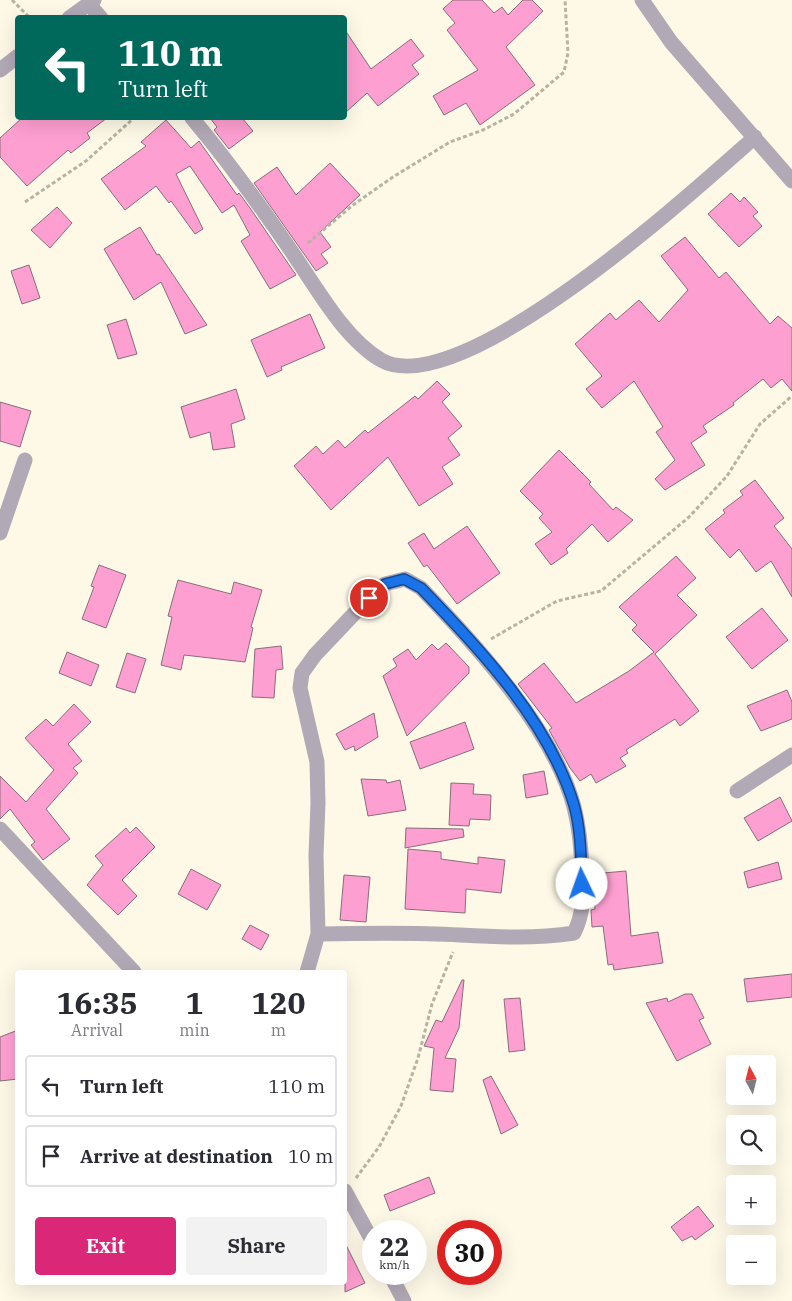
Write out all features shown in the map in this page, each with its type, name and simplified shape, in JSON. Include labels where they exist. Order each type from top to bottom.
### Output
[{"type":"street","points":[[642,0],[671,42],[792,181]]},
{"type":"street","points":[[73,15],[91,2],[99,15]]},
{"type":"street","points":[[0,70],[15,58]]},
{"type":"street","points":[[194,120],[238,175],[325,302],[347,329],[380,359],[400,366],[435,362],[458,356],[495,338],[542,309],[680,204],[755,137]]},
{"type":"street","points":[[0,533],[24,460]]},
{"type":"street","points":[[308,970],[318,934],[317,762],[300,688],[302,673],[315,655],[369,598],[385,584],[404,579],[421,588],[510,688],[539,733],[566,783],[574,807],[581,845],[583,904],[581,920],[574,933],[498,938],[460,935],[318,934]]},
{"type":"street","points":[[737,791],[792,755]]},
{"type":"street","points":[[0,829],[132,970]]},
{"type":"street","points":[[347,1195],[362,1222]]},
{"type":"street","points":[[396,1285],[404,1301]]},
{"type":"path","points":[[12,0],[27,15]]},
{"type":"path","points":[[294,255],[353,205],[393,177],[450,142],[483,130],[514,114],[564,72],[568,53],[565,0]]},
{"type":"path","points":[[25,202],[86,161],[132,120]]},
{"type":"path","points":[[476,648],[556,601],[601,592],[688,517],[727,476],[760,424],[792,396]]},
{"type":"path","points":[[347,1188],[379,1147],[401,1106],[418,1058],[432,1004],[460,935]]},
{"type":"building","points":[[453,0],[482,0],[494,13],[502,7],[508,15],[523,0],[532,0],[543,11],[506,47],[535,85],[480,125],[466,103],[444,115],[433,96],[478,70],[447,30],[455,23],[443,9]]},
{"type":"building","points":[[347,33],[371,69],[411,39],[424,56],[412,65],[419,74],[378,106],[367,93],[347,111]]},
{"type":"building","points":[[20,120],[104,120],[87,133],[90,138],[71,153],[68,150],[27,186],[0,157],[0,138]]},
{"type":"building","points":[[166,120],[191,148],[199,141],[237,195],[239,193],[250,208],[296,275],[270,289],[241,241],[250,235],[234,205],[222,213],[190,166],[176,174],[203,229],[195,234],[171,201],[169,203],[156,186],[125,210],[101,179],[146,146],[141,142]]},
{"type":"building","points":[[212,120],[244,120],[253,131],[229,149],[214,130],[217,127]]},
{"type":"building","points":[[330,163],[360,195],[320,232],[331,247],[321,254],[328,263],[316,271],[254,183],[277,167],[296,195]]},
{"type":"building","points":[[731,193],[740,202],[744,197],[758,212],[753,216],[762,226],[739,247],[708,214]]},
{"type":"building","points":[[57,207],[72,223],[50,248],[31,230]]},
{"type":"building","points":[[140,227],[157,255],[159,254],[207,325],[185,334],[161,282],[134,300],[104,249]]},
{"type":"building","points":[[685,237],[719,278],[726,272],[770,324],[778,316],[792,328],[792,391],[782,379],[771,388],[763,379],[733,403],[734,405],[703,426],[707,432],[691,443],[705,465],[665,490],[655,479],[675,460],[656,432],[663,427],[634,381],[602,408],[586,389],[602,376],[575,344],[610,313],[616,320],[639,300],[659,322],[688,290],[661,256]]},
{"type":"building","points":[[29,265],[40,298],[22,304],[11,271]]},
{"type":"building","points":[[310,314],[325,348],[281,367],[282,370],[267,377],[251,340]]},
{"type":"building","points":[[126,319],[137,354],[118,359],[107,325]]},
{"type":"building","points":[[437,381],[450,394],[442,402],[462,426],[448,438],[460,455],[442,467],[453,484],[419,506],[388,457],[331,510],[294,466],[316,446],[323,454],[338,440],[345,448],[365,430],[368,433],[415,396],[418,399]]},
{"type":"building","points":[[236,389],[245,419],[231,424],[235,447],[213,450],[210,432],[190,438],[181,407]]},
{"type":"building","points":[[0,402],[31,411],[20,447],[0,441]]},
{"type":"building","points":[[559,450],[591,482],[589,484],[613,510],[616,507],[633,520],[608,542],[592,524],[566,549],[568,553],[551,565],[535,544],[552,532],[539,518],[543,514],[520,491]]},
{"type":"building","points":[[755,480],[784,518],[774,526],[792,549],[792,597],[771,561],[756,572],[739,549],[730,558],[705,529],[725,513],[723,510],[743,495],[740,491]]},
{"type":"building","points":[[467,526],[500,573],[457,604],[427,565],[424,567],[408,543],[424,533],[434,549]]},
{"type":"building","points":[[676,556],[696,578],[677,595],[697,615],[655,654],[699,711],[680,726],[675,719],[626,750],[628,753],[620,758],[626,766],[596,783],[591,774],[580,781],[570,768],[549,730],[552,728],[518,684],[544,663],[576,703],[629,671],[654,652],[632,630],[637,625],[619,607]]},
{"type":"building","points":[[99,565],[126,575],[106,628],[82,619],[94,587],[91,586]]},
{"type":"building","points":[[178,580],[231,594],[234,582],[262,590],[251,627],[253,628],[245,662],[184,655],[181,670],[161,665],[172,617],[168,616]]},
{"type":"building","points":[[762,608],[788,640],[752,669],[726,637]]},
{"type":"building","points":[[446,643],[469,667],[469,673],[407,736],[383,676],[397,666],[393,659],[408,649],[416,660],[432,644],[438,650]]},
{"type":"building","points":[[281,646],[283,669],[276,670],[274,698],[252,697],[255,649]]},
{"type":"building","points":[[67,652],[99,665],[91,686],[59,673]]},
{"type":"building","points":[[127,653],[146,659],[135,693],[116,687]]},
{"type":"building","points":[[787,690],[792,702],[792,719],[761,731],[747,706]]},
{"type":"building","points":[[74,704],[91,722],[68,744],[82,761],[73,768],[78,773],[46,809],[70,839],[43,860],[31,845],[35,842],[10,809],[0,819],[0,776],[26,802],[54,770],[25,738],[46,719],[53,726]]},
{"type":"building","points":[[374,713],[378,737],[355,751],[354,746],[345,750],[336,734]]},
{"type":"building","points":[[465,722],[474,749],[420,769],[410,742]]},
{"type":"building","points":[[544,771],[548,794],[526,798],[523,775]]},
{"type":"building","points":[[361,779],[386,780],[387,783],[400,780],[406,810],[368,816]]},
{"type":"building","points":[[451,783],[474,784],[473,794],[491,795],[490,820],[470,819],[469,826],[449,825]]},
{"type":"building","points":[[780,797],[792,821],[758,841],[744,818]]},
{"type":"building","points":[[136,827],[155,847],[122,880],[137,896],[118,915],[87,885],[103,865],[95,856],[126,828],[130,833]]},
{"type":"building","points":[[406,828],[463,829],[464,837],[405,848]]},
{"type":"building","points":[[408,849],[441,852],[441,859],[478,864],[478,857],[505,860],[501,893],[466,889],[465,913],[405,909]]},
{"type":"building","points":[[778,862],[782,879],[748,888],[744,872]]},
{"type":"building","points":[[191,869],[221,885],[207,910],[178,894]]},
{"type":"building","points":[[626,871],[631,936],[658,932],[663,963],[614,970],[613,964],[608,965],[603,926],[592,927],[591,910],[595,909],[592,874]]},
{"type":"building","points":[[344,875],[370,877],[366,922],[340,920]]},
{"type":"building","points":[[250,925],[269,935],[261,950],[242,939]]},
{"type":"building","points":[[792,974],[792,997],[747,1002],[744,979]]},
{"type":"building","points":[[462,980],[464,980],[459,1028],[445,1058],[456,1059],[453,1092],[430,1090],[434,1048],[424,1046],[436,1020],[442,1022]]},
{"type":"building","points":[[685,994],[692,994],[704,1018],[699,1020],[711,1044],[677,1061],[646,1003],[667,998],[668,1002]]},
{"type":"building","points":[[520,998],[525,1050],[509,1052],[504,999]]},
{"type":"building","points":[[15,1031],[15,1079],[0,1081],[0,1037]]},
{"type":"building","points":[[491,1076],[518,1125],[501,1134],[483,1080]]},
{"type":"building","points":[[429,1177],[435,1193],[390,1211],[384,1195]]},
{"type":"building","points":[[698,1206],[714,1226],[695,1240],[692,1236],[682,1241],[671,1227]]},
{"type":"building","points":[[347,1247],[362,1277],[362,1284],[345,1292],[345,1285],[347,1285]]},
{"type":"route","points":[[369,598],[385,584],[404,579],[421,588],[466,636],[510,688],[558,765],[566,783],[574,807],[581,845],[582,884]]}]
